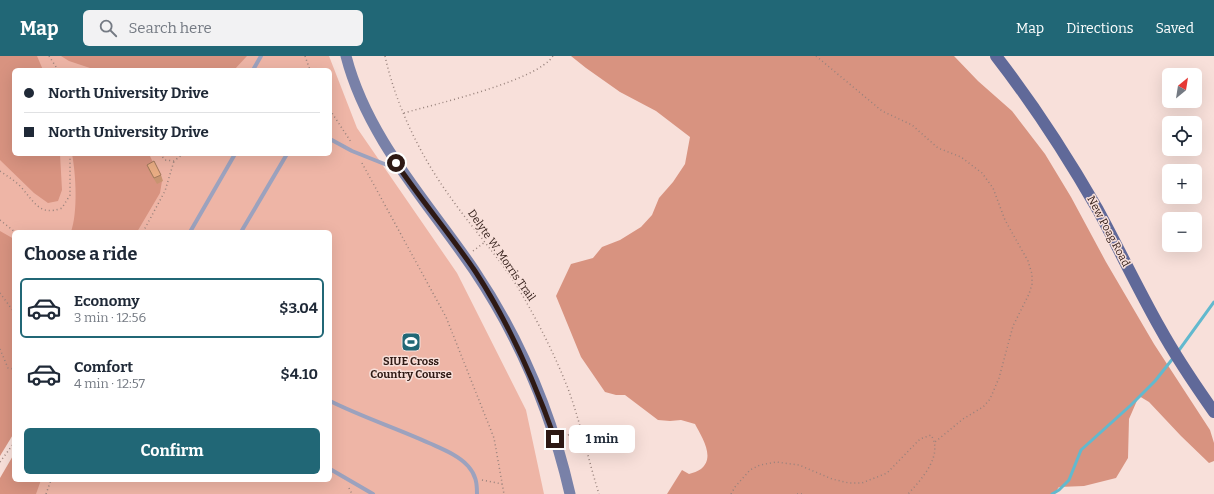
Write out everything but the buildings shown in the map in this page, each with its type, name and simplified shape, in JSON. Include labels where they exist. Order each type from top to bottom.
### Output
[{"type":"main road","points":[[346,56],[357,92],[390,155],[465,256],[493,301],[513,338],[541,401],[555,439],[570,494]]},
{"type":"main road","name":"New Poag Road","points":[[996,56],[1045,122],[1073,166],[1160,328],[1181,363],[1214,412]]},
{"type":"lane","points":[[254,68],[261,56]]},
{"type":"lane","points":[[332,140],[357,154],[401,171]]},
{"type":"lane","points":[[191,230],[234,156]]},
{"type":"lane","points":[[242,230],[286,156]]},
{"type":"lane","points":[[332,401],[443,449],[463,461],[476,479],[477,494]]},
{"type":"lane","points":[[332,470],[373,494]]},
{"type":"path","points":[[49,56],[57,68]]},
{"type":"path","points":[[305,56],[309,68]]},
{"type":"path","name":"Delyte W. Morris Trail","points":[[385,56],[404,113],[431,167],[451,198],[516,284],[549,345],[568,388],[598,494]]},
{"type":"path","points":[[404,113],[495,88],[538,69],[553,56]]},
{"type":"path","points":[[816,56],[882,111],[912,125],[938,148],[962,157],[982,173],[993,188],[1005,220],[1028,261],[1032,274],[1032,284],[1029,294],[1013,326],[999,378],[990,399],[983,407],[963,420],[935,442]]},
{"type":"path","points":[[332,113],[346,134],[446,317],[494,438],[504,494]]},
{"type":"path","points":[[0,171],[19,185],[36,204],[46,211],[52,212],[62,208],[70,195],[70,156]]},
{"type":"path","points":[[162,156],[165,160],[174,161]]},
{"type":"path","points":[[144,230],[165,191],[174,161],[180,156]]},
{"type":"path","points":[[1,221],[12,230]]},
{"type":"path","points":[[465,256],[485,242]]},
{"type":"path","points":[[0,293],[12,309]]},
{"type":"path","points":[[0,349],[8,368],[12,369]]},
{"type":"path","points":[[555,439],[581,432]]},
{"type":"path","points":[[732,494],[735,487],[750,470],[760,465],[776,462],[799,465],[832,479],[849,483],[862,483],[886,473],[920,439],[931,435],[935,442],[936,449],[922,478],[908,494]]},
{"type":"path","points":[[0,462],[12,446]]},
{"type":"path","points":[[476,479],[502,484]]},
{"type":"path","points":[[46,494],[50,482]]},
{"type":"path","points":[[797,494],[802,494]]},
{"type":"shaded area","points":[[0,56],[37,56],[42,68],[12,68],[12,156],[60,156],[62,190],[58,201],[48,203],[34,193],[0,160]]},
{"type":"shaded area","name":"SIUE Cross Country Course","points":[[26,56],[329,56],[357,128],[457,273],[526,410],[544,494],[24,494],[30,482],[332,482],[332,230],[12,230],[12,250],[0,239],[0,123],[12,150],[12,156],[332,156],[332,68],[32,68]]},
{"type":"shaded area","points":[[61,56],[247,56],[236,68],[90,68],[69,61]]},
{"type":"shaded area","points":[[571,56],[954,56],[978,81],[1012,111],[1045,154],[1154,344],[1210,430],[1214,443],[1214,461],[1209,463],[1149,402],[1139,396],[1129,419],[1128,458],[1116,478],[1084,486],[1059,487],[1054,494],[667,494],[682,470],[689,474],[700,470],[707,459],[706,446],[695,424],[681,420],[658,420],[625,395],[616,395],[605,392],[581,357],[556,296],[571,264],[593,258],[602,247],[620,240],[641,227],[652,215],[659,198],[673,182],[685,164],[690,137],[656,111],[620,92]]},
{"type":"shaded area","points":[[72,156],[150,156],[162,181],[160,193],[138,230],[72,230],[75,214],[75,172]]},
{"type":"shaded area","points":[[0,231],[12,238],[12,436],[0,456]]},
{"type":"shaded area","points":[[12,457],[12,482],[40,482],[36,494],[0,494],[0,478]]},
{"type":"waterway","points":[[1177,353],[1214,302]]},
{"type":"waterway","points":[[1052,494],[1059,490],[1069,480],[1081,450],[1131,405],[1155,381],[1174,357]]},
{"type":"place","name":"SIUE Cross Country Course","points":[[411,342]]},
{"type":"route","points":[[396,163],[465,256],[493,301],[528,369],[544,407],[555,439]]}]
